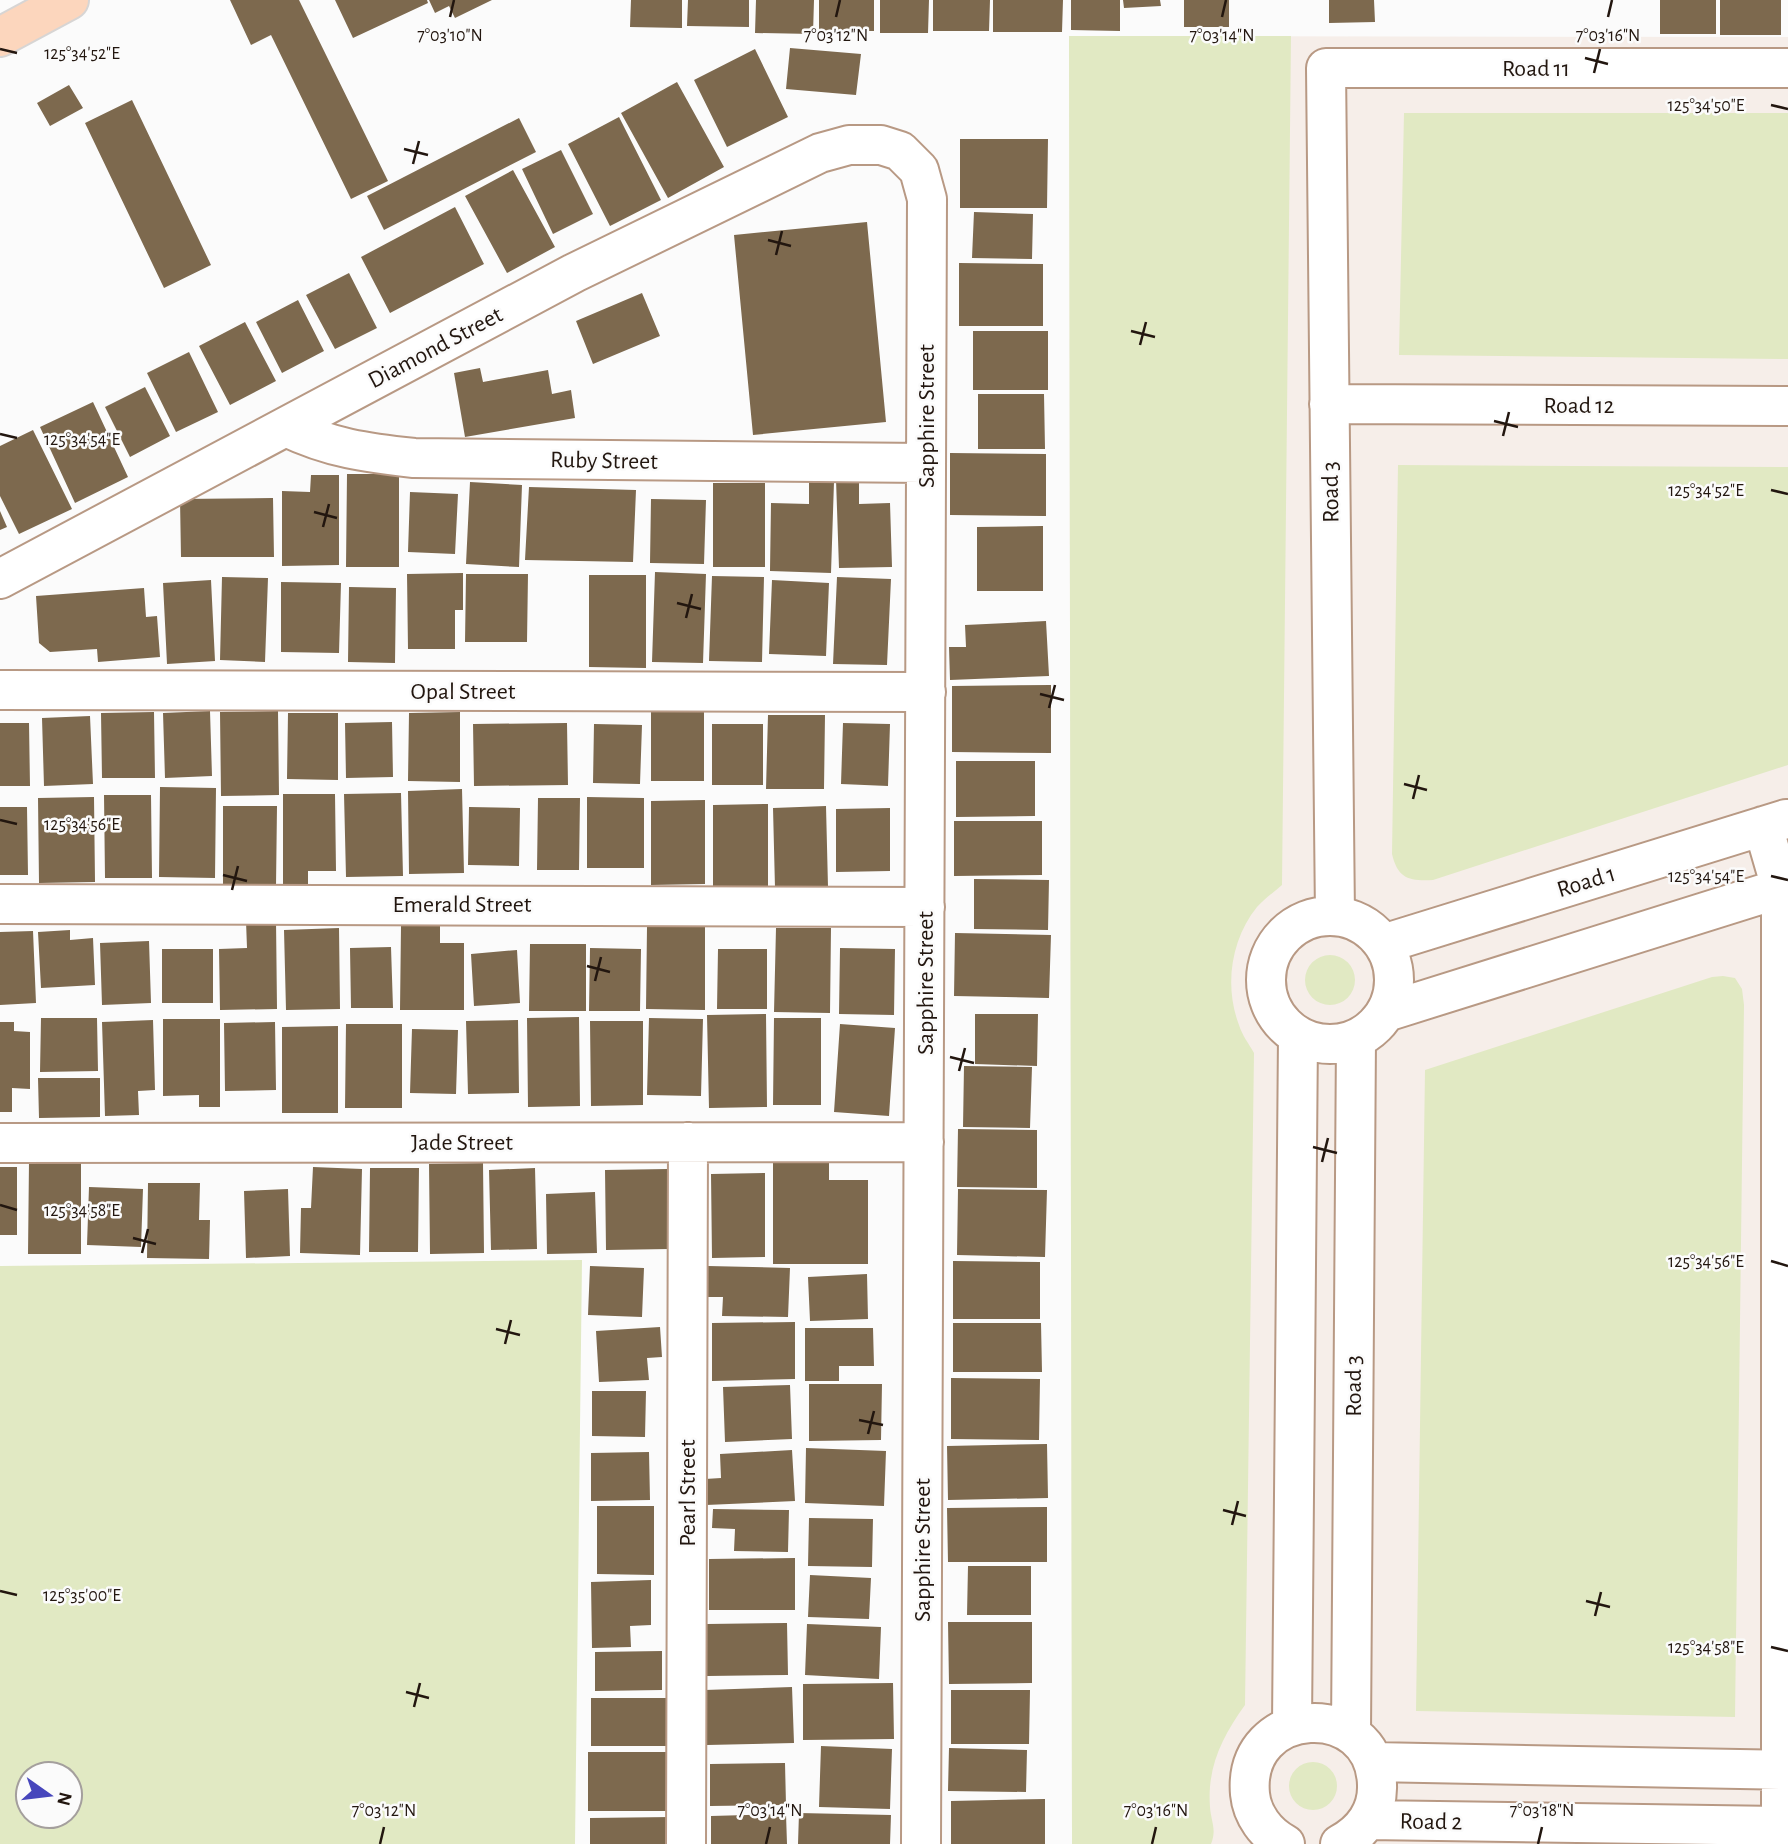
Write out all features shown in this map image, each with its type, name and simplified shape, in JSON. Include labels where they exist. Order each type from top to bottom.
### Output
[{"type":"main road","points":[[0,37],[69,0]]},
{"type":"street","name":"Road 11","points":[[1326,68],[1788,68]]},
{"type":"street","name":"Road 3","points":[[1326,68],[1335,916]]},
{"type":"street","name":"Diamond Street","points":[[0,579],[574,274],[820,153],[849,145],[881,145]]},
{"type":"street","name":"Sapphire Street","points":[[881,145],[900,151],[919,170],[927,199],[921,1844]]},
{"type":"street","name":"Road 12","points":[[1329,404],[1788,406]]},
{"type":"street","name":"Ruby Street","points":[[286,427],[310,439],[344,449],[414,458],[926,463]]},
{"type":"street","name":"Opal Street","points":[[0,690],[926,692]]},
{"type":"street","points":[[1776,822],[1785,887],[1783,1832]]},
{"type":"street","name":"Road 1","points":[[1383,944],[1776,822]]},
{"type":"street","points":[[1385,1012],[1785,887]]},
{"type":"street","name":"Emerald Street","points":[[0,904],[925,907]]},
{"type":"street","points":[[1335,916],[1353,920],[1370,929],[1383,944],[1392,960],[1392,996],[1378,1024],[1356,1039],[1336,1045],[1317,1044],[1298,1036],[1283,1024],[1272,1008],[1266,990],[1266,971],[1272,952],[1282,936],[1298,925],[1315,917],[1335,916]]},
{"type":"street","points":[[1293,1726],[1298,1036]]},
{"type":"street","name":"Road 3","points":[[1354,1832],[1374,1806],[1377,1792],[1377,1776],[1362,1747],[1356,1039]]},
{"type":"street","name":"Pearl Street","points":[[686,1844],[688,1142]]},
{"type":"street","name":"Jade Street","points":[[0,1143],[924,1142]]},
{"type":"street","points":[[1272,1840],[1258,1818],[1251,1800],[1249,1782],[1253,1763],[1262,1747],[1276,1734],[1312,1721],[1332,1724],[1362,1747],[1784,1770]]},
{"type":"street","name":"Road 2","points":[[1354,1832],[1783,1832]]},
{"type":"shaded area","points":[[1069,36],[1788,37],[1788,1844],[1072,1844]]},
{"type":"green space","points":[[1069,36],[1291,36],[1282,885],[1260,904],[1248,920],[1236,948],[1231,979],[1234,1010],[1254,1053],[1245,1705],[1229,1729],[1214,1766],[1210,1792],[1214,1830],[1211,1844],[1072,1844]]},
{"type":"green space","points":[[1404,113],[1788,113],[1788,359],[1399,355]]},
{"type":"green space","points":[[1398,465],[1788,467],[1788,765],[1433,880],[1406,877],[1398,869],[1392,854]]},
{"type":"green space","points":[[1330,955],[1347,963],[1355,980],[1347,997],[1330,1005],[1313,997],[1305,980],[1313,963]]},
{"type":"green space","points":[[1712,977],[1735,978],[1742,989],[1744,1005],[1735,1717],[1416,1711],[1425,1070]]},
{"type":"green space","points":[[582,1260],[575,1844],[0,1844],[0,1266]]},
{"type":"green space","points":[[1313,1762],[1322,1763],[1330,1769],[1336,1777],[1336,1795],[1330,1803],[1322,1809],[1313,1810],[1304,1809],[1296,1803],[1290,1795],[1289,1786],[1290,1777],[1296,1769],[1304,1763]]},
{"type":"building","points":[[230,0],[299,0],[388,181],[351,199],[271,35],[251,45]]},
{"type":"building","points":[[335,0],[427,0],[428,3],[353,38]]},
{"type":"building","points":[[429,0],[492,0],[455,18],[449,6],[435,13]]},
{"type":"building","points":[[631,0],[682,0],[682,28],[630,27]]},
{"type":"building","points":[[688,0],[749,0],[749,27],[687,26]]},
{"type":"building","points":[[756,0],[814,0],[813,34],[755,33]]},
{"type":"building","points":[[819,0],[874,0],[874,31],[819,31]]},
{"type":"building","points":[[880,0],[929,0],[928,33],[880,33]]},
{"type":"building","points":[[933,0],[990,0],[989,31],[933,31]]},
{"type":"building","points":[[993,0],[1063,0],[1062,32],[993,32]]},
{"type":"building","points":[[1071,0],[1120,0],[1120,31],[1071,30]]},
{"type":"building","points":[[1123,0],[1160,0],[1161,6],[1124,8]]},
{"type":"building","points":[[1184,0],[1229,0],[1229,27],[1184,27]]},
{"type":"building","points":[[1329,0],[1374,0],[1375,22],[1329,23]]},
{"type":"building","points":[[1660,0],[1716,0],[1716,34],[1660,34]]},
{"type":"building","points":[[1720,0],[1781,0],[1781,35],[1720,35]]},
{"type":"building","points":[[790,48],[861,54],[856,95],[786,89]]},
{"type":"building","points":[[755,49],[788,117],[727,147],[694,80]]},
{"type":"building","points":[[677,82],[724,167],[668,198],[621,113]]},
{"type":"building","points":[[69,85],[83,108],[50,126],[37,103]]},
{"type":"building","points":[[132,100],[211,265],[164,288],[85,123]]},
{"type":"building","points":[[619,117],[661,200],[610,226],[568,144]]},
{"type":"building","points":[[519,118],[536,152],[384,230],[367,196]]},
{"type":"building","points":[[960,139],[1048,139],[1047,208],[960,208]]},
{"type":"building","points":[[561,150],[593,214],[553,234],[522,169]]},
{"type":"building","points":[[513,170],[555,247],[507,273],[465,196]]},
{"type":"building","points":[[455,207],[484,264],[390,313],[361,257]]},
{"type":"building","points":[[974,212],[1033,214],[1032,259],[972,258]]},
{"type":"building","points":[[867,222],[886,422],[753,435],[734,235]]},
{"type":"building","points":[[959,263],[1043,264],[1043,326],[959,326]]},
{"type":"building","points":[[349,273],[377,328],[335,349],[306,295]]},
{"type":"building","points":[[642,293],[660,336],[593,364],[576,321]]},
{"type":"building","points":[[298,300],[324,351],[282,373],[256,322]]},
{"type":"building","points":[[245,322],[276,381],[230,405],[199,346]]},
{"type":"building","points":[[973,331],[1048,331],[1048,390],[973,390]]},
{"type":"building","points":[[189,352],[218,412],[176,432],[147,373]]},
{"type":"building","points":[[480,368],[483,382],[548,370],[552,394],[571,390],[575,418],[465,437],[454,373]]},
{"type":"building","points":[[145,387],[170,436],[130,457],[105,407]]},
{"type":"building","points":[[978,394],[1044,394],[1045,449],[978,449]]},
{"type":"building","points":[[93,402],[128,477],[75,503],[40,427]]},
{"type":"building","points":[[33,430],[72,509],[19,534],[0,496],[0,446]]},
{"type":"building","points":[[950,453],[1046,454],[1046,516],[950,515]]},
{"type":"building","points":[[347,474],[399,474],[399,567],[346,567]]},
{"type":"building","points":[[311,475],[339,475],[339,565],[282,566],[282,491],[310,492]]},
{"type":"building","points":[[836,479],[859,479],[859,504],[890,503],[892,567],[839,568]]},
{"type":"building","points":[[809,481],[834,482],[831,573],[770,571],[771,503],[809,504]]},
{"type":"building","points":[[470,482],[522,485],[519,567],[466,564]]},
{"type":"building","points":[[713,483],[765,483],[765,567],[713,567]]},
{"type":"building","points":[[529,487],[636,490],[633,562],[525,560]]},
{"type":"building","points":[[410,492],[458,494],[455,554],[408,552]]},
{"type":"building","points":[[273,498],[274,557],[181,557],[180,499]]},
{"type":"building","points":[[651,499],[706,500],[704,564],[650,563]]},
{"type":"building","points":[[0,511],[7,527],[0,530]]},
{"type":"building","points":[[1043,526],[1043,591],[977,591],[977,527]]},
{"type":"building","points":[[655,572],[706,574],[703,663],[652,662]]},
{"type":"building","points":[[463,573],[463,610],[455,610],[455,649],[408,649],[407,574]]},
{"type":"building","points":[[466,574],[528,574],[527,642],[465,642]]},
{"type":"building","points":[[589,575],[646,575],[646,668],[589,667]]},
{"type":"building","points":[[712,576],[764,577],[762,662],[709,661]]},
{"type":"building","points":[[222,577],[268,578],[265,662],[220,660]]},
{"type":"building","points":[[837,577],[891,579],[887,665],[833,664]]},
{"type":"building","points":[[211,580],[215,661],[167,664],[163,583]]},
{"type":"building","points":[[772,580],[829,583],[826,656],[769,654]]},
{"type":"building","points":[[281,582],[341,583],[339,653],[281,652]]},
{"type":"building","points":[[349,587],[396,588],[395,663],[348,662]]},
{"type":"building","points":[[144,588],[146,617],[157,616],[160,657],[98,662],[97,649],[50,652],[39,643],[36,596]]},
{"type":"building","points":[[1046,621],[1049,676],[950,680],[949,647],[966,647],[965,625]]},
{"type":"building","points":[[1051,685],[1051,753],[952,752],[952,686]]},
{"type":"building","points":[[210,711],[212,776],[165,778],[163,713]]},
{"type":"building","points":[[278,711],[279,795],[221,796],[220,712]]},
{"type":"building","points":[[651,711],[704,711],[704,781],[651,781]]},
{"type":"building","points":[[154,712],[155,778],[102,778],[101,713]]},
{"type":"building","points":[[460,712],[460,782],[408,781],[409,713]]},
{"type":"building","points":[[288,713],[338,713],[338,780],[287,779]]},
{"type":"building","points":[[768,715],[825,715],[824,789],[766,789]]},
{"type":"building","points":[[90,716],[93,784],[44,786],[42,718]]},
{"type":"building","points":[[392,722],[393,777],[346,778],[345,723]]},
{"type":"building","points":[[0,723],[29,723],[30,786],[0,786]]},
{"type":"building","points":[[567,723],[568,785],[474,786],[473,724]]},
{"type":"building","points":[[843,723],[890,724],[888,786],[841,784]]},
{"type":"building","points":[[594,724],[642,725],[640,784],[593,783]]},
{"type":"building","points":[[712,724],[763,724],[763,785],[712,785]]},
{"type":"building","points":[[956,761],[1035,761],[1035,816],[956,817]]},
{"type":"building","points":[[160,787],[216,788],[215,878],[159,877]]},
{"type":"building","points":[[462,789],[464,873],[409,874],[408,791]]},
{"type":"building","points":[[401,793],[403,876],[346,877],[344,794]]},
{"type":"building","points":[[283,794],[335,794],[336,871],[308,871],[308,885],[283,885]]},
{"type":"building","points":[[104,795],[151,795],[152,878],[105,878]]},
{"type":"building","points":[[94,797],[95,882],[39,883],[38,798]]},
{"type":"building","points":[[587,797],[644,798],[644,868],[587,868]]},
{"type":"building","points":[[538,798],[580,798],[579,870],[537,870]]},
{"type":"building","points":[[705,800],[705,884],[651,885],[651,801]]},
{"type":"building","points":[[768,804],[768,886],[713,886],[713,805]]},
{"type":"building","points":[[223,806],[277,806],[276,886],[223,886]]},
{"type":"building","points":[[826,806],[828,887],[775,888],[773,808]]},
{"type":"building","points":[[0,807],[27,807],[28,875],[0,875]]},
{"type":"building","points":[[469,807],[520,808],[519,866],[468,865]]},
{"type":"building","points":[[890,808],[890,871],[836,872],[836,809]]},
{"type":"building","points":[[954,821],[1042,821],[1042,875],[954,876]]},
{"type":"building","points":[[974,879],[1049,880],[1048,930],[974,929]]},
{"type":"building","points":[[276,920],[277,1009],[220,1010],[219,949],[247,948],[246,921]]},
{"type":"building","points":[[401,926],[440,926],[440,943],[464,943],[464,1010],[400,1010]]},
{"type":"building","points":[[647,927],[705,927],[705,1010],[646,1009]]},
{"type":"building","points":[[339,928],[340,1009],[286,1010],[284,930]]},
{"type":"building","points":[[776,928],[831,928],[830,1013],[774,1012]]},
{"type":"building","points":[[70,930],[70,940],[93,938],[95,985],[41,988],[38,932]]},
{"type":"building","points":[[33,931],[36,1003],[0,1005],[0,932]]},
{"type":"building","points":[[955,933],[1051,935],[1049,998],[954,996]]},
{"type":"building","points":[[149,941],[151,1003],[102,1005],[100,943]]},
{"type":"building","points":[[530,944],[586,944],[586,1011],[529,1011]]},
{"type":"building","points":[[391,947],[393,1008],[351,1008],[350,948]]},
{"type":"building","points":[[590,948],[641,949],[640,1011],[589,1011]]},
{"type":"building","points":[[840,948],[895,949],[894,1015],[839,1014]]},
{"type":"building","points":[[162,949],[213,949],[213,1003],[162,1003]]},
{"type":"building","points":[[718,949],[767,949],[767,1009],[717,1009]]},
{"type":"building","points":[[517,950],[520,1003],[474,1006],[471,954]]},
{"type":"building","points":[[766,1014],[767,1107],[709,1108],[707,1015]]},
{"type":"building","points":[[975,1014],[1038,1014],[1037,1066],[975,1064]]},
{"type":"building","points":[[579,1017],[580,1106],[528,1107],[527,1018]]},
{"type":"building","points":[[41,1018],[97,1018],[98,1071],[40,1072]]},
{"type":"building","points":[[649,1018],[703,1019],[701,1096],[647,1095]]},
{"type":"building","points":[[774,1018],[821,1018],[821,1105],[773,1105]]},
{"type":"building","points":[[163,1019],[220,1019],[220,1107],[199,1107],[199,1095],[163,1096]]},
{"type":"building","points":[[153,1020],[155,1090],[138,1091],[139,1115],[105,1116],[102,1022]]},
{"type":"building","points":[[518,1020],[519,1093],[468,1094],[466,1021]]},
{"type":"building","points":[[590,1021],[643,1021],[643,1105],[591,1106]]},
{"type":"building","points":[[0,1022],[14,1022],[14,1031],[30,1032],[30,1089],[12,1088],[12,1112],[0,1112]]},
{"type":"building","points":[[275,1022],[276,1090],[225,1091],[224,1023]]},
{"type":"building","points":[[346,1024],[402,1024],[402,1108],[345,1108]]},
{"type":"building","points":[[840,1024],[895,1028],[889,1116],[834,1112]]},
{"type":"building","points":[[338,1026],[338,1113],[282,1113],[282,1027]]},
{"type":"building","points":[[412,1029],[458,1030],[456,1094],[410,1093]]},
{"type":"building","points":[[964,1066],[1032,1067],[1030,1128],[963,1127]]},
{"type":"building","points":[[38,1078],[100,1078],[100,1117],[39,1118]]},
{"type":"building","points":[[958,1129],[1037,1130],[1037,1188],[957,1187]]},
{"type":"building","points":[[29,1161],[81,1161],[81,1254],[28,1254]]},
{"type":"building","points":[[483,1163],[484,1253],[430,1254],[429,1164]]},
{"type":"building","points":[[773,1163],[829,1163],[829,1180],[868,1180],[868,1264],[773,1264]]},
{"type":"building","points":[[0,1167],[17,1167],[17,1235],[0,1235]]},
{"type":"building","points":[[313,1167],[362,1169],[360,1255],[300,1253],[301,1208],[311,1208]]},
{"type":"building","points":[[370,1168],[419,1168],[418,1252],[369,1252]]},
{"type":"building","points":[[535,1168],[537,1249],[491,1250],[489,1170]]},
{"type":"building","points":[[668,1169],[669,1249],[606,1250],[605,1170]]},
{"type":"building","points":[[765,1173],[765,1257],[712,1258],[711,1174]]},
{"type":"building","points":[[148,1183],[200,1183],[199,1220],[210,1220],[209,1259],[147,1258]]},
{"type":"building","points":[[89,1187],[143,1189],[141,1247],[87,1245]]},
{"type":"building","points":[[288,1189],[290,1256],[246,1258],[244,1191]]},
{"type":"building","points":[[958,1189],[1047,1190],[1045,1257],[957,1255]]},
{"type":"building","points":[[595,1192],[597,1253],[547,1254],[546,1194]]},
{"type":"building","points":[[953,1261],[1040,1262],[1040,1319],[953,1319]]},
{"type":"building","points":[[590,1266],[644,1268],[642,1317],[588,1315]]},
{"type":"building","points":[[708,1266],[790,1268],[788,1317],[722,1316],[723,1297],[708,1297]]},
{"type":"building","points":[[867,1274],[868,1319],[810,1321],[808,1277]]},
{"type":"building","points":[[795,1322],[795,1379],[712,1381],[712,1323]]},
{"type":"building","points":[[953,1323],[1041,1323],[1042,1372],[953,1372]]},
{"type":"building","points":[[660,1327],[662,1357],[647,1358],[649,1380],[599,1382],[596,1331]]},
{"type":"building","points":[[805,1328],[873,1328],[874,1366],[839,1366],[839,1381],[805,1381]]},
{"type":"building","points":[[951,1378],[1040,1379],[1039,1440],[951,1439]]},
{"type":"building","points":[[809,1384],[882,1384],[881,1440],[809,1441]]},
{"type":"building","points":[[790,1385],[792,1439],[725,1442],[723,1387]]},
{"type":"building","points":[[592,1391],[646,1391],[645,1437],[592,1436]]},
{"type":"building","points":[[1047,1444],[1048,1498],[948,1500],[947,1446]]},
{"type":"building","points":[[806,1448],[886,1451],[884,1506],[805,1503]]},
{"type":"building","points":[[792,1450],[795,1501],[706,1505],[705,1479],[721,1478],[720,1454]]},
{"type":"building","points":[[649,1452],[650,1500],[591,1501],[591,1453]]},
{"type":"building","points":[[597,1506],[654,1506],[654,1575],[597,1574]]},
{"type":"building","points":[[1047,1507],[1047,1562],[948,1562],[947,1508]]},
{"type":"building","points":[[713,1509],[789,1510],[788,1552],[734,1551],[735,1529],[712,1528]]},
{"type":"building","points":[[809,1518],[873,1519],[872,1567],[808,1566]]},
{"type":"building","points":[[795,1558],[795,1610],[709,1610],[709,1559]]},
{"type":"building","points":[[968,1566],[1031,1566],[1031,1615],[967,1615]]},
{"type":"building","points":[[810,1575],[871,1578],[869,1619],[808,1617]]},
{"type":"building","points":[[651,1580],[651,1625],[630,1626],[631,1647],[592,1648],[591,1582]]},
{"type":"building","points":[[948,1622],[1032,1622],[1032,1683],[949,1684]]},
{"type":"building","points":[[787,1623],[788,1675],[707,1676],[707,1624]]},
{"type":"building","points":[[807,1624],[881,1627],[879,1679],[805,1675]]},
{"type":"building","points":[[662,1651],[662,1690],[595,1691],[595,1652]]},
{"type":"building","points":[[893,1683],[894,1739],[803,1740],[803,1684]]},
{"type":"building","points":[[792,1687],[794,1743],[707,1745],[705,1690]]},
{"type":"building","points":[[951,1690],[1030,1690],[1029,1744],[951,1744]]},
{"type":"building","points":[[591,1698],[666,1698],[666,1746],[591,1746]]},
{"type":"building","points":[[821,1746],[892,1749],[890,1809],[819,1807]]},
{"type":"building","points":[[949,1748],[1027,1750],[1026,1792],[948,1791]]},
{"type":"building","points":[[588,1752],[670,1752],[670,1811],[588,1811]]},
{"type":"building","points":[[785,1763],[786,1805],[710,1806],[710,1764]]},
{"type":"building","points":[[1045,1799],[1045,1844],[951,1844],[951,1801]]},
{"type":"building","points":[[799,1813],[891,1815],[890,1844],[798,1844]]},
{"type":"building","points":[[786,1814],[787,1844],[711,1844],[711,1816]]},
{"type":"building","points":[[672,1817],[672,1844],[590,1844],[590,1818]]}]
